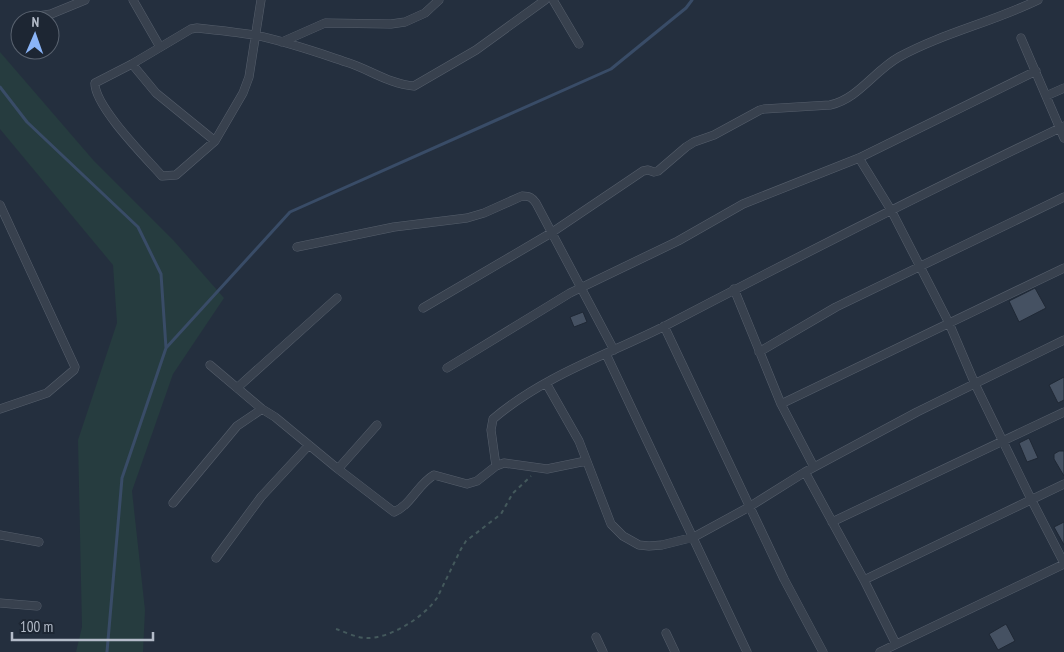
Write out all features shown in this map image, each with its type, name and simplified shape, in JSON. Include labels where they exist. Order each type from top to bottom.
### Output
[{"type":"street","points":[[60,10],[85,0]]},
{"type":"street","points":[[134,0],[160,47]]},
{"type":"street","points":[[261,0],[255,35],[249,77],[242,93],[215,141],[176,175],[162,176],[119,128],[94,88],[97,81],[132,64],[194,28],[255,35],[282,42],[348,62],[390,81],[414,86],[476,50],[545,0]]},
{"type":"street","points":[[282,42],[325,23],[391,24],[404,22],[425,13],[439,0]]},
{"type":"street","points":[[553,0],[579,44]]},
{"type":"street","points":[[423,308],[551,233],[643,171],[656,172],[694,142],[714,135],[760,110],[838,103],[854,93],[897,58],[947,35],[1014,12],[1038,0]]},
{"type":"street","points":[[1022,38],[1046,96],[1062,127],[1064,138]]},
{"type":"street","points":[[132,64],[156,92],[215,141]]},
{"type":"street","points":[[447,368],[580,288],[678,242],[744,204],[859,158],[1036,71]]},
{"type":"street","points":[[1046,96],[1064,88]]},
{"type":"street","points":[[496,466],[491,430],[493,419],[512,403],[546,383],[1062,127]]},
{"type":"street","points":[[859,158],[892,210],[949,323],[975,384],[1064,564],[880,652]]},
{"type":"street","points":[[297,247],[394,227],[467,218],[484,213],[522,196],[533,198],[614,350]]},
{"type":"street","points":[[759,352],[836,307],[1064,197]]},
{"type":"street","points":[[0,205],[75,367],[74,370],[46,393],[0,408]]},
{"type":"street","points":[[781,404],[1064,268]]},
{"type":"street","points":[[734,289],[781,404],[814,467]]},
{"type":"street","points":[[237,388],[337,298]]},
{"type":"street","points":[[664,326],[784,579],[824,652]]},
{"type":"street","points":[[546,383],[580,441],[611,524],[623,536],[639,545],[662,546],[694,537],[805,472],[916,412],[1064,340]]},
{"type":"street","points":[[606,354],[747,652]]},
{"type":"street","points":[[210,365],[262,409],[275,417],[394,512],[401,509],[426,480],[434,475],[467,484],[477,481],[496,466],[510,463],[547,469],[586,461]]},
{"type":"street","points":[[173,503],[237,426],[262,409]]},
{"type":"street","points":[[832,522],[1064,412]]},
{"type":"street","points":[[338,469],[377,425]]},
{"type":"street","points":[[216,558],[261,497],[309,445]]},
{"type":"street","points":[[805,472],[864,580],[896,644]]},
{"type":"street","points":[[864,580],[1064,484]]},
{"type":"street","points":[[0,535],[39,542]]},
{"type":"street","points":[[0,603],[37,606]]},
{"type":"street","points":[[666,633],[675,652]]},
{"type":"street","points":[[596,637],[603,652]]},
{"type":"path","points":[[336,629],[365,638],[375,637],[393,632],[421,616],[437,598],[466,542],[501,514],[513,493],[524,482],[534,473],[547,469]]},
{"type":"green space","points":[[0,52],[94,161],[174,241],[224,298],[173,374],[132,491],[145,610],[143,652],[76,652],[82,627],[78,440],[117,323],[113,265],[0,129]]},
{"type":"building","points":[[1035,288],[1046,308],[1019,322],[1009,301]]},
{"type":"building","points":[[583,312],[587,322],[574,327],[570,317]]},
{"type":"building","points":[[1064,377],[1064,400],[1058,403],[1049,385]]},
{"type":"building","points":[[1029,438],[1038,458],[1027,462],[1019,443]]},
{"type":"building","points":[[1064,451],[1064,476],[1054,459],[1054,454]]},
{"type":"building","points":[[1064,522],[1064,545],[1054,527]]},
{"type":"building","points":[[1006,624],[1015,641],[998,650],[989,634]]},
{"type":"waterway","points":[[107,652],[122,478],[166,348],[290,212],[611,69],[686,8],[692,0]]},
{"type":"waterway","points":[[0,87],[27,122],[138,227],[161,274],[166,348]]}]
